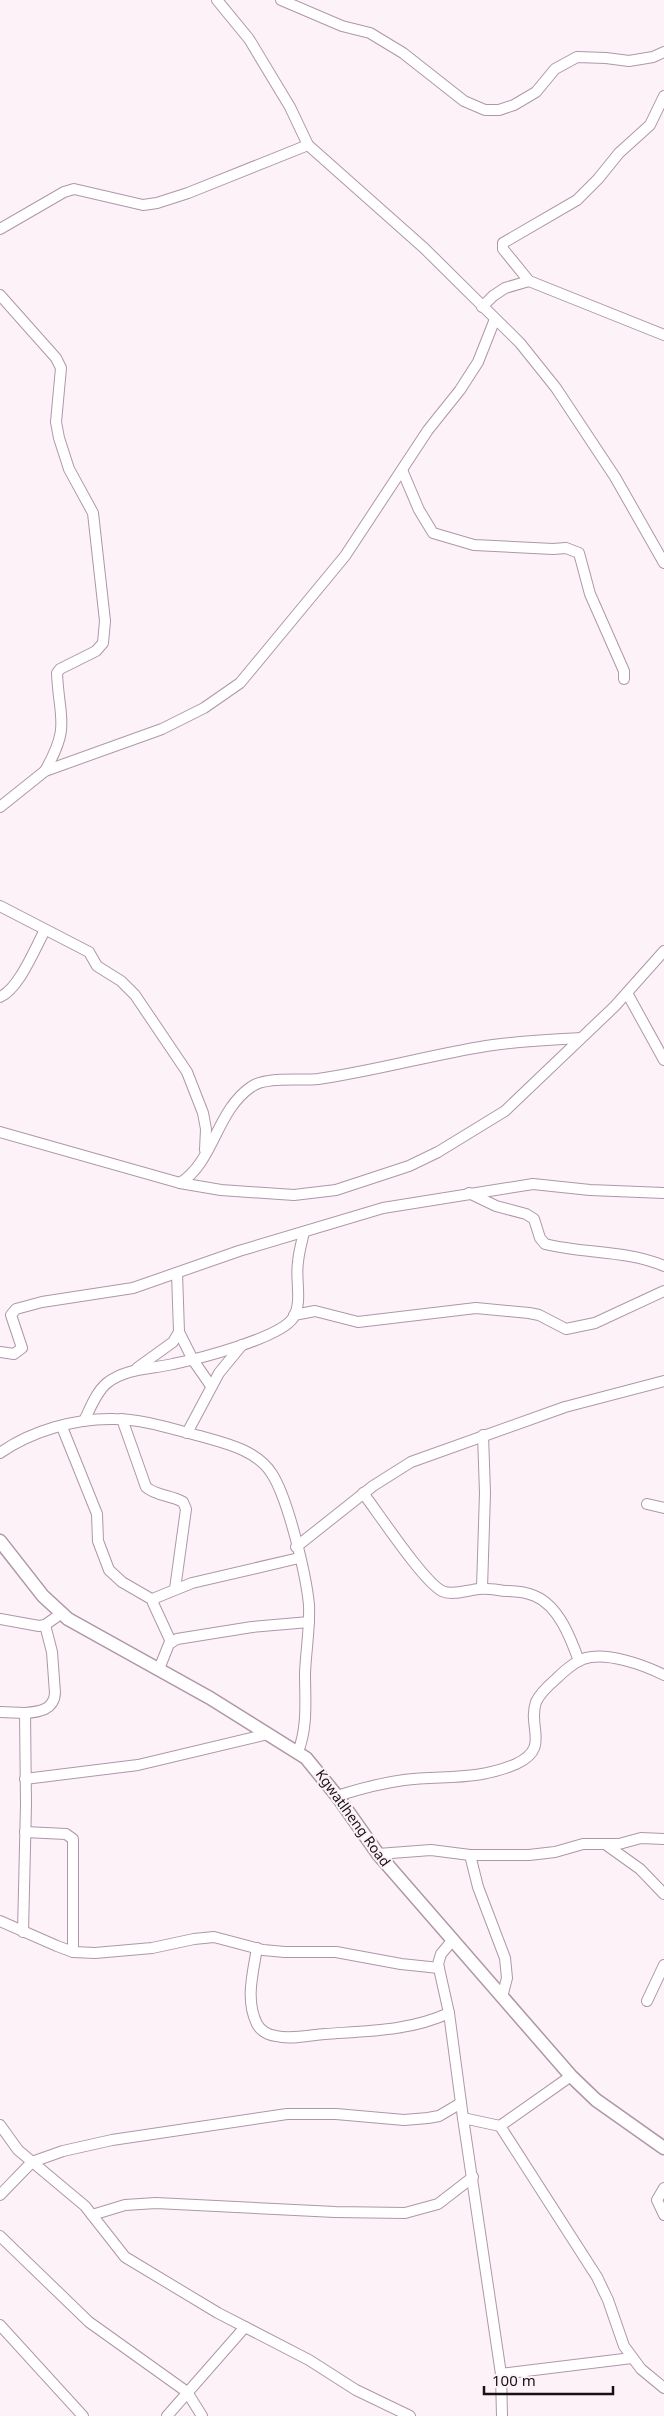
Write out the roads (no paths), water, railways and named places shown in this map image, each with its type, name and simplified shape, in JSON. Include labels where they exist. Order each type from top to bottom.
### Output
[{"type":"street","points":[[217,0],[249,39],[290,107],[308,145],[347,181],[390,216],[520,343],[556,388],[615,477],[664,563]]},
{"type":"street","points":[[281,0],[342,26],[370,33],[403,53],[464,101],[485,110],[499,110],[514,105],[536,92],[555,69],[577,57],[606,58],[629,62],[653,57],[664,52]]},
{"type":"street","points":[[664,96],[662,110],[619,153],[578,200],[503,243],[503,249],[529,281],[664,335]]},
{"type":"street","points":[[0,229],[64,192],[74,189],[143,205],[158,203],[308,145]]},
{"type":"street","points":[[482,307],[505,288],[529,281]]},
{"type":"street","points":[[0,295],[59,362],[60,376],[56,422],[69,469],[80,486],[93,513],[103,602],[105,632],[103,644],[91,655],[65,666],[56,673],[63,723],[57,750],[45,771]]},
{"type":"street","points":[[0,807],[45,771],[162,729],[204,708],[240,683],[345,556],[402,470],[478,362],[494,318]]},
{"type":"street","points":[[402,470],[419,510],[433,533],[474,545],[566,548],[579,553],[590,594],[624,671],[624,680]]},
{"type":"street","points":[[0,906],[89,952],[97,966],[121,981],[135,995],[187,1072],[196,1092],[206,1129],[205,1153]]},
{"type":"street","points":[[0,997],[6,994],[14,985],[45,930]]},
{"type":"street","points":[[0,1132],[180,1183],[221,1190],[294,1195],[317,1193],[371,1180],[409,1166],[438,1152],[505,1111],[627,993],[664,951]]},
{"type":"street","points":[[627,993],[664,1060]]},
{"type":"street","points":[[180,1183],[194,1174],[228,1110],[242,1093],[258,1083],[316,1079],[377,1070],[485,1046],[581,1038]]},
{"type":"street","points":[[0,1352],[14,1354],[22,1348],[11,1315],[16,1310],[42,1302],[133,1288],[383,1208],[533,1184],[590,1190],[664,1193]]},
{"type":"street","points":[[469,1193],[496,1206],[526,1214],[534,1219],[540,1238],[545,1244],[610,1252],[649,1260],[664,1266]]},
{"type":"street","points":[[132,1370],[193,1360],[243,1344],[283,1327],[294,1315],[298,1304],[298,1262],[304,1232]]},
{"type":"street","points":[[176,1273],[179,1332],[193,1360],[211,1386]]},
{"type":"street","points":[[294,1315],[315,1311],[358,1322],[476,1308],[529,1313],[566,1329],[595,1322],[664,1291]]},
{"type":"street","points":[[84,1422],[95,1398],[107,1383],[132,1370],[173,1342],[179,1332]]},
{"type":"street","points":[[187,1433],[219,1373],[243,1344]]},
{"type":"street","points":[[296,1547],[363,1493],[411,1462],[566,1407],[664,1381]]},
{"type":"street","points":[[122,1419],[146,1487],[151,1492],[175,1497],[183,1502],[186,1509],[175,1589]]},
{"type":"street","points":[[0,1453],[30,1435],[84,1422],[122,1419],[220,1441],[248,1452],[272,1473],[280,1491],[296,1547],[308,1604],[305,1729],[298,1752]]},
{"type":"street","points":[[62,1427],[97,1514],[98,1541],[109,1570],[122,1582],[153,1600],[171,1642],[159,1669]]},
{"type":"street","points":[[482,1588],[485,1493],[483,1435]]},
{"type":"street","points":[[363,1493],[410,1556],[432,1583],[442,1591],[450,1593],[482,1588],[535,1596],[543,1601],[571,1638],[579,1661]]},
{"type":"street","points":[[647,1504],[664,1508]]},
{"type":"street","name":"Kgwatlheng Road","points":[[0,1541],[43,1596],[62,1613],[298,1752],[316,1767],[378,1854],[571,2076],[596,2100],[664,2148]]},
{"type":"street","points":[[153,1600],[175,1589],[299,1558]]},
{"type":"street","points":[[0,1619],[31,1625],[44,1625],[62,1613]]},
{"type":"street","points":[[171,1642],[252,1627],[309,1622]]},
{"type":"street","points":[[0,1712],[25,1713],[49,1708],[55,1699],[52,1652],[44,1625]]},
{"type":"street","points":[[337,1796],[370,1786],[404,1780],[460,1778],[491,1773],[526,1759],[531,1754],[537,1737],[534,1715],[537,1700],[547,1687],[579,1661],[596,1657],[618,1659],[636,1662],[664,1675]]},
{"type":"street","points":[[23,1932],[25,1713]]},
{"type":"street","points":[[25,1779],[138,1765],[268,1734]]},
{"type":"street","points":[[25,1832],[66,1834],[73,1839],[73,1952]]},
{"type":"street","points":[[378,1854],[431,1850],[470,1855],[547,1853],[584,1844],[619,1844],[641,1838],[664,1839]]},
{"type":"street","points":[[605,1844],[640,1869],[664,1894]]},
{"type":"street","points":[[470,1855],[478,1887],[505,1958],[507,1978],[502,1997]]},
{"type":"street","points":[[0,1921],[73,1952],[95,1953],[214,1937],[257,1948],[285,1952],[336,1952],[402,1964],[439,1968]]},
{"type":"street","points":[[452,1940],[438,1959],[449,2013],[501,2374],[502,2416]]},
{"type":"street","points":[[257,1948],[250,2000],[258,2024],[268,2034],[278,2037],[386,2030],[424,2023],[449,2013]]},
{"type":"street","points":[[647,2001],[664,1966]]},
{"type":"street","points":[[500,2126],[571,2076]]},
{"type":"street","points":[[0,2195],[32,2162],[63,2151],[112,2140],[227,2121],[307,2113],[404,2120],[439,2116],[461,2103]]},
{"type":"street","points":[[463,2118],[500,2126],[597,2277],[608,2300],[624,2346],[632,2358],[664,2388]]},
{"type":"street","points":[[0,2125],[18,2150],[57,2180],[85,2206],[125,2257],[245,2327],[309,2360],[356,2390],[410,2416]]},
{"type":"street","points":[[92,2216],[125,2205],[156,2203],[335,2212],[405,2213],[438,2204],[473,2177]]},
{"type":"street","points":[[664,2188],[657,2200],[664,2215]]},
{"type":"street","points":[[0,2236],[89,2322],[187,2392],[202,2416]]},
{"type":"street","points":[[0,2325],[83,2416]]},
{"type":"street","points":[[166,2416],[245,2327]]},
{"type":"street","points":[[501,2374],[632,2358]]}]
